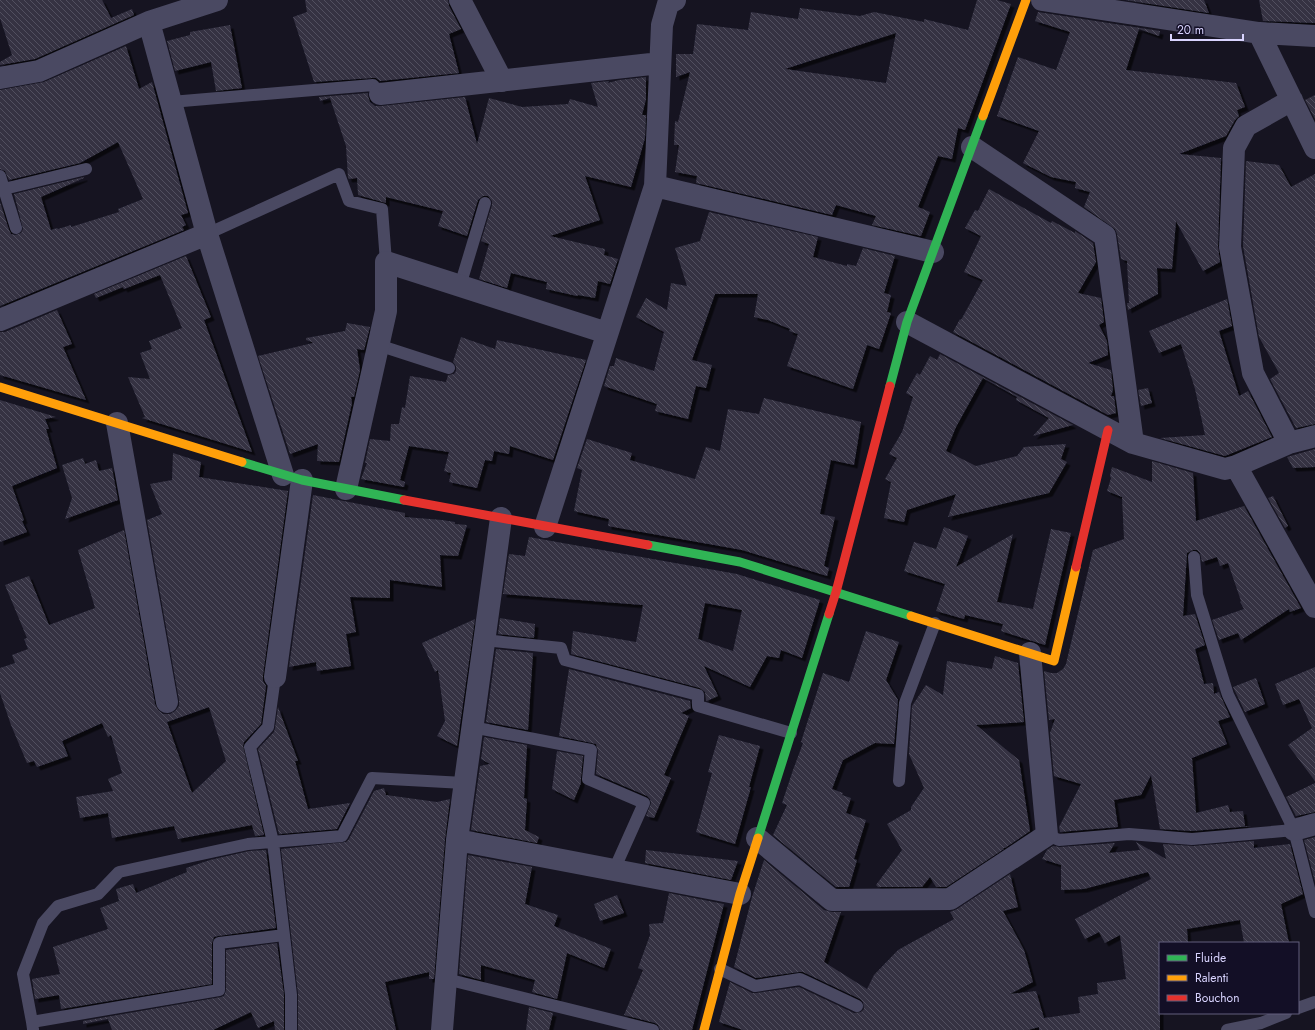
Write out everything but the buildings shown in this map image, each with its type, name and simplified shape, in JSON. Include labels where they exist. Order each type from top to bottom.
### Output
[{"type":"street","points":[[0,78],[39,71],[149,22],[217,0]]},
{"type":"street","points":[[704,1030],[740,894],[836,592],[907,322],[1026,0]]},
{"type":"street","points":[[1042,0],[1258,33],[1315,36]]},
{"type":"street","points":[[464,1],[502,80]]},
{"type":"street","points":[[545,527],[655,186],[662,25],[669,1]]},
{"type":"street","points":[[149,22],[207,234],[293,478],[275,677]]},
{"type":"street","points":[[1258,33],[1315,148]]},
{"type":"street","points":[[380,94],[660,63]]},
{"type":"street","points":[[1289,443],[1253,373],[1230,247],[1234,148],[1246,126],[1292,100]]},
{"type":"street","points":[[972,147],[1105,236],[1133,443]]},
{"type":"street","points":[[655,186],[933,252]]},
{"type":"street","points":[[0,320],[207,234]]},
{"type":"street","points":[[346,489],[386,311],[386,262],[607,333]]},
{"type":"street","points":[[907,322],[1133,443],[1225,469],[1236,466],[1289,443],[1315,436]]},
{"type":"street","points":[[0,387],[293,478],[545,527],[740,562],[1054,661],[1108,430]]},
{"type":"street","points":[[117,423],[168,702]]},
{"type":"street","points":[[1236,466],[1315,607]]},
{"type":"street","points":[[442,1030],[457,840],[501,518]]},
{"type":"street","points":[[757,838],[832,900],[950,899],[1046,835],[1030,653]]},
{"type":"street","points":[[457,840],[740,894]]},
{"type":"lane","points":[[171,102],[373,85],[380,94]]},
{"type":"lane","points":[[4,189],[86,169]]},
{"type":"lane","points":[[207,234],[339,174],[348,201],[382,209],[386,262]]},
{"type":"lane","points":[[0,176],[16,228]]},
{"type":"lane","points":[[460,286],[485,202]]},
{"type":"lane","points":[[378,345],[448,368]]},
{"type":"lane","points":[[1194,557],[1197,595],[1228,695],[1305,827],[1315,912]]},
{"type":"lane","points":[[899,781],[905,703],[934,623]]},
{"type":"lane","points":[[484,640],[562,648],[564,660],[698,695],[698,706],[791,733]]},
{"type":"lane","points":[[275,677],[268,727],[250,747],[273,842],[291,995],[291,1030]]},
{"type":"lane","points":[[472,727],[591,750],[588,779],[644,803],[614,870]]},
{"type":"lane","points":[[284,935],[219,943],[219,990],[32,1026],[23,974],[43,923],[58,906],[98,894],[119,872],[248,844],[342,836],[372,778],[464,784]]},
{"type":"lane","points":[[1046,835],[1059,840],[1129,834],[1192,839],[1305,827]]},
{"type":"lane","points":[[720,969],[755,986],[800,979],[857,1006]]},
{"type":"lane","points":[[446,979],[653,1030]]},
{"type":"lane","points":[[1299,1008],[1315,1002]]},
{"type":"lane","points":[[1227,1030],[1261,1023],[1284,1014]]},
{"type":"traffic: fast","points":[[890,386],[907,322],[983,116]]},
{"type":"traffic: fast","points":[[242,462],[302,480],[404,500]]},
{"type":"traffic: fast","points":[[648,545],[740,562],[911,616]]},
{"type":"traffic: fast","points":[[758,838],[829,614]]},
{"type":"traffic: slow","points":[[983,116],[1026,0]]},
{"type":"traffic: slow","points":[[0,387],[242,462]]},
{"type":"traffic: slow","points":[[911,616],[1054,661],[1076,567]]},
{"type":"traffic: slow","points":[[704,1030],[740,894],[758,838]]},
{"type":"traffic: jam","points":[[829,614],[890,386]]},
{"type":"traffic: jam","points":[[1076,567],[1108,430]]},
{"type":"traffic: jam","points":[[404,500],[648,545]]}]
